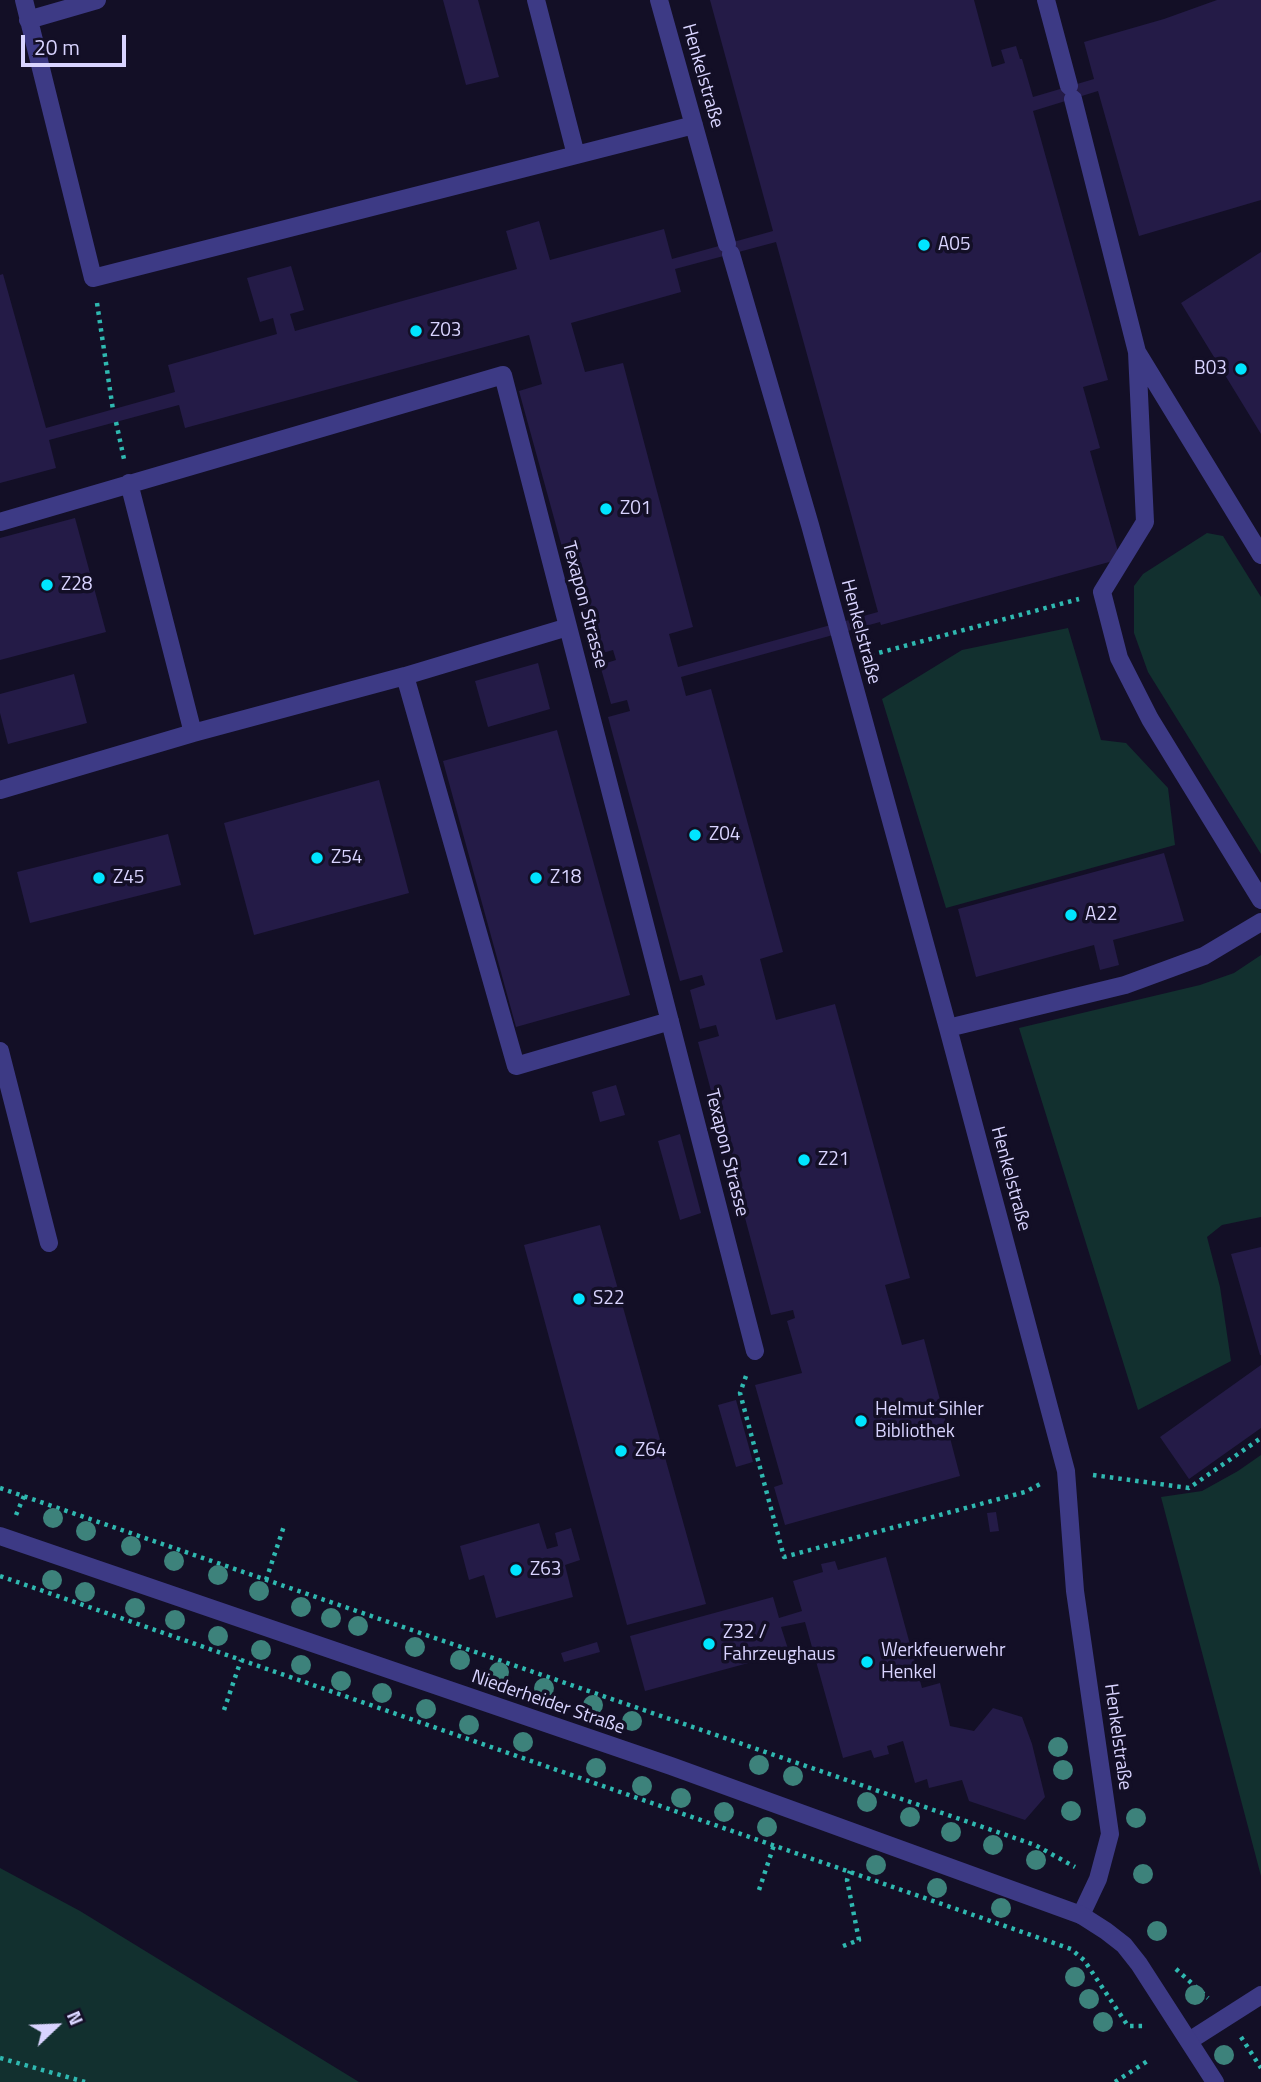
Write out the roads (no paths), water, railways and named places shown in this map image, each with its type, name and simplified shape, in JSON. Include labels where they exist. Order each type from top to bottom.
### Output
[{"type":"street","points":[[24,0],[93,278],[694,125]]},
{"type":"street","points":[[29,20],[97,0]]},
{"type":"street","points":[[536,0],[576,155]]},
{"type":"street","name":"Henkelstraße","points":[[659,0],[806,512],[1066,1471],[1075,1591],[1110,1834],[1098,1879],[1081,1915]]},
{"type":"street","points":[[1046,0],[1137,352],[1145,522],[1102,592],[1119,658],[1150,719],[1261,900]]},
{"type":"street","points":[[1137,352],[1261,555]]},
{"type":"street","name":"Texapon Strasse","points":[[0,522],[503,375],[755,1351]]},
{"type":"street","points":[[130,483],[192,733]]},
{"type":"street","points":[[0,790],[192,733],[405,676],[568,627]]},
{"type":"street","points":[[405,676],[516,1066],[670,1021]]},
{"type":"street","points":[[948,1028],[1125,985],[1204,956],[1261,922]]},
{"type":"street","points":[[0,1051],[49,1243]]},
{"type":"street","name":"Niederheider Straße","points":[[0,1536],[671,1766],[1081,1915]]},
{"type":"street","points":[[1081,1915],[1124,1945],[1215,2082]]},
{"type":"street","points":[[1189,2041],[1261,1995]]},
{"type":"place","name":"A05","points":[[924,245]]},
{"type":"place","name":"Z03","points":[[416,331]]},
{"type":"place","name":"B03","points":[[1241,369]]},
{"type":"place","name":"Z01","points":[[606,509]]},
{"type":"place","name":"Z28","points":[[47,585]]},
{"type":"place","name":"Z04","points":[[695,835]]},
{"type":"place","name":"Z54","points":[[317,858]]},
{"type":"place","name":"Z45","points":[[99,878]]},
{"type":"place","name":"Z18","points":[[536,878]]},
{"type":"place","name":"A22","points":[[1071,915]]},
{"type":"place","name":"Z21","points":[[804,1160]]},
{"type":"place","name":"S22","points":[[579,1299]]},
{"type":"place","name":"Helmut Sihler Bibliothek","points":[[861,1421]]},
{"type":"place","name":"Z64","points":[[621,1451]]},
{"type":"place","name":"Z63","points":[[516,1570]]},
{"type":"place","name":"Z32 / Fahrzeughaus","points":[[709,1644]]},
{"type":"place","name":"Werkfeuerwehr Henkel","points":[[867,1662]]}]
